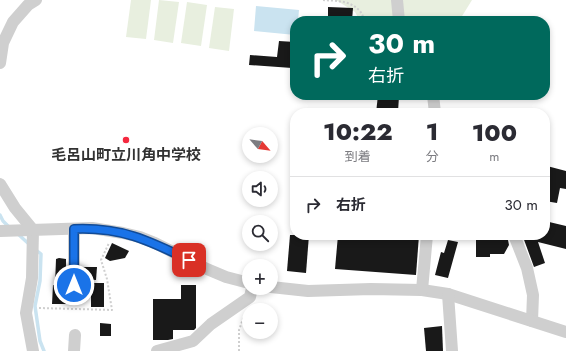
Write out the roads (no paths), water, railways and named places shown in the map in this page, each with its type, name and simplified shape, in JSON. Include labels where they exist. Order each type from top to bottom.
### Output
[{"type":"street","points":[[0,63],[3,43],[13,22],[28,5],[36,0]]},
{"type":"street","points":[[397,0],[399,16]]},
{"type":"street","points":[[0,184],[15,208],[33,230],[32,278],[26,313],[33,351]]},
{"type":"street","points":[[0,231],[92,228],[123,232],[155,243],[226,277],[242,281]]},
{"type":"street","points":[[74,229],[74,285]]},
{"type":"street","points":[[422,290],[427,240]]},
{"type":"street","points":[[516,240],[527,268],[533,295],[532,320]]},
{"type":"street","points":[[278,288],[308,292],[370,289],[422,290],[448,294],[566,332]]},
{"type":"street","points":[[448,294],[452,351]]},
{"type":"street","points":[[157,351],[192,341],[248,295]]},
{"type":"street","points":[[74,351],[75,335]]},
{"type":"water","points":[[256,6],[299,10],[298,16],[290,16],[290,35],[254,31]]},
{"type":"waterway","points":[[0,215],[3,221],[10,228]]},
{"type":"waterway","points":[[18,234],[30,245]]},
{"type":"waterway","points":[[36,250],[41,254],[40,281],[35,306],[40,341],[44,351]]},
{"type":"place","name":"毛呂山町立川角中学校","points":[[126,140]]}]
